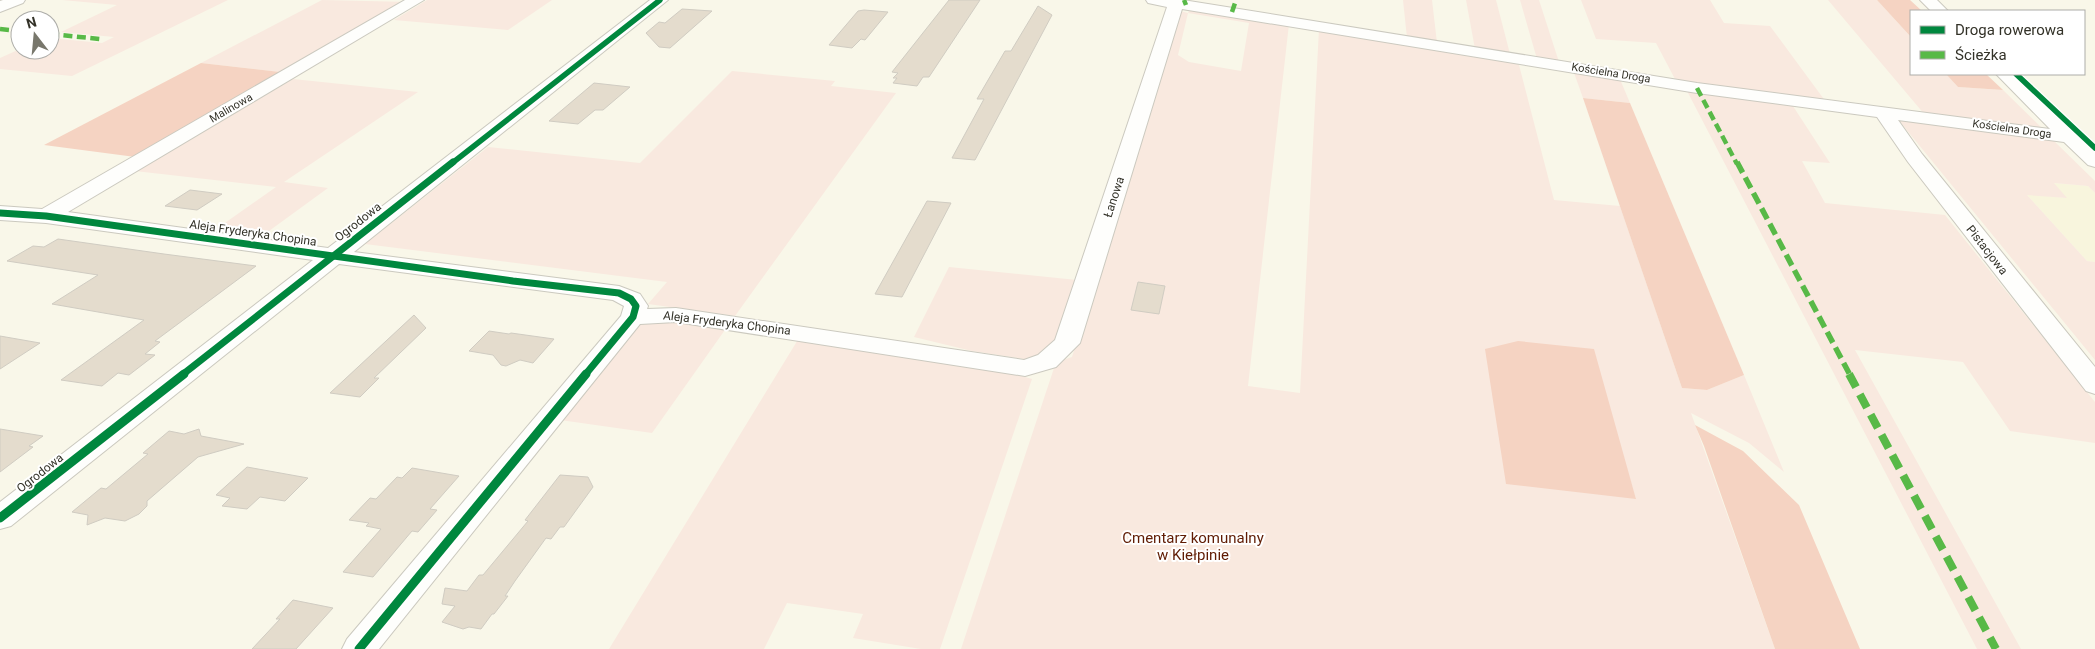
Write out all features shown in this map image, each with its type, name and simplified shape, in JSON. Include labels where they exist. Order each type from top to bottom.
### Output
[{"type":"street","points":[[0,7],[17,0]]},
{"type":"street","name":"Malinowa","points":[[46,216],[416,0]]},
{"type":"street","name":"Ogrodowa","points":[[0,518],[660,0]]},
{"type":"street","name":"Kościelna Droga","points":[[1154,0],[1697,88],[2070,137]]},
{"type":"street","points":[[1928,0],[1939,10]]},
{"type":"street","name":"Łanowa","points":[[1025,368],[1047,361],[1067,343],[1176,4]]},
{"type":"street","points":[[2006,75],[2070,137],[2092,155]]},
{"type":"street","name":"Pistacjowa","points":[[1883,112],[1915,158],[2095,385]]},
{"type":"street","name":"Aleja Fryderyka Chopina","points":[[0,214],[46,216],[512,281],[619,293],[631,299],[636,306],[633,317],[676,315],[897,347],[1025,368]]},
{"type":"street","points":[[359,649],[633,317]]},
{"type":"shaded area","points":[[1877,0],[1910,0],[1921,10],[1910,10],[1910,36]]},
{"type":"shaded area","points":[[201,63],[289,73],[143,158],[44,145]]},
{"type":"shaded area","points":[[1947,75],[1987,75],[2003,90],[1958,87]]},
{"type":"shaded area","points":[[1583,98],[1630,103],[1744,375],[1707,390],[1682,388]]},
{"type":"shaded area","points":[[2053,183],[2088,186],[2095,193],[2095,262],[2087,261],[2026,194],[2066,198]]},
{"type":"shaded area","points":[[1518,341],[1594,349],[1636,499],[1506,484],[1485,349]]},
{"type":"shaded area","points":[[1695,425],[1743,451],[1799,505],[1860,649],[1775,649]]},
{"type":"green space","points":[[62,0],[228,0],[72,76],[0,69],[0,58],[10,54],[10,60],[60,60],[60,39],[102,43],[114,37],[61,32],[117,5]]},
{"type":"green space","points":[[322,0],[410,2],[289,73],[201,63]]},
{"type":"green space","points":[[427,0],[552,0],[508,30],[394,20]]},
{"type":"green space","points":[[1403,0],[1432,0],[1437,43],[1407,38]]},
{"type":"green space","points":[[1466,0],[1496,0],[1510,54],[1475,49]]},
{"type":"green space","points":[[1520,0],[1539,0],[1559,62],[1537,59]]},
{"type":"green space","points":[[1581,0],[1710,0],[1724,23],[1770,26],[1826,102],[1676,81],[1656,43],[1596,39]]},
{"type":"green space","points":[[1828,0],[1877,0],[1910,36],[1910,75],[1947,75],[1958,87],[2003,90],[2044,130],[1925,115]]},
{"type":"green space","name":"Cmentarz komunalny w Kiełpinie","points":[[1190,8],[1289,24],[1248,386],[1300,393],[1319,29],[1518,61],[1554,200],[1620,206],[1682,388],[1707,390],[1744,375],[1784,472],[1749,443],[1691,413],[1775,649],[961,649],[1056,362],[1072,357],[1180,11],[1188,13]],"holes":[[[1188,13],[1249,23],[1241,71],[1189,62],[1178,55]],[[1518,341],[1615,429],[1636,499]]]},
{"type":"green space","points":[[1573,70],[1619,77],[1630,103],[1583,98]]},
{"type":"green space","points":[[732,71],[835,81],[831,86],[896,93],[735,316],[648,304],[667,282],[365,244],[488,147],[640,163]]},
{"type":"green space","points":[[293,79],[418,92],[284,182],[328,188],[269,231],[222,225],[276,187],[135,171]]},
{"type":"green space","points":[[1686,89],[1791,103],[1830,163],[1802,161],[1825,203],[1945,215],[2095,402],[2095,443],[2010,431],[1963,362],[1855,350],[2021,649],[1977,649]]},
{"type":"green space","points":[[1896,117],[2016,133],[2054,141],[2095,181],[2095,193],[2088,186],[2054,183],[2067,198],[2027,195],[2087,261],[2095,262],[2095,360]]},
{"type":"green space","points":[[949,267],[1077,280],[1054,349],[1031,360],[972,351],[914,337]]},
{"type":"green space","points":[[657,320],[727,327],[652,433],[553,419],[637,325]]},
{"type":"green space","points":[[799,338],[993,368],[1032,379],[940,649],[921,649],[853,638],[863,614],[787,603],[764,649],[609,649]]},
{"type":"building","points":[[949,0],[980,0],[929,77],[923,77],[917,86],[893,83],[897,78],[893,78],[898,73],[892,72]]},
{"type":"building","points":[[1038,6],[1052,15],[975,160],[952,158],[984,99],[977,99],[1005,51],[1011,51]]},
{"type":"building","points":[[682,9],[712,11],[670,48],[659,47],[646,33],[659,22],[665,23]]},
{"type":"building","points":[[858,11],[888,12],[865,40],[861,39],[852,48],[829,45]]},
{"type":"building","points":[[594,83],[630,87],[603,110],[595,110],[578,124],[549,121]]},
{"type":"building","points":[[190,190],[222,194],[197,210],[165,206]]},
{"type":"building","points":[[927,201],[951,203],[902,297],[875,294]]},
{"type":"building","points":[[58,239],[256,266],[155,341],[160,342],[145,354],[155,355],[129,375],[118,373],[102,386],[61,380],[144,320],[52,304],[98,275],[7,261],[33,246],[44,247]]},
{"type":"building","points":[[1138,282],[1165,286],[1159,314],[1131,310]]},
{"type":"building","points":[[414,315],[426,328],[374,378],[379,378],[360,397],[330,393]]},
{"type":"building","points":[[489,331],[554,339],[533,363],[520,360],[506,366],[501,365],[493,355],[469,351]]},
{"type":"building","points":[[0,336],[40,343],[0,369]]},
{"type":"building","points":[[0,429],[43,436],[29,446],[33,447],[0,472]]},
{"type":"building","points":[[199,429],[201,436],[244,444],[198,457],[147,501],[147,506],[139,514],[125,521],[105,518],[87,525],[88,515],[72,512],[101,488],[106,489],[148,454],[143,453],[169,431],[184,434]]},
{"type":"building","points":[[247,467],[308,478],[285,501],[260,497],[247,509],[222,506],[230,498],[216,495]]},
{"type":"building","points":[[412,468],[459,476],[430,509],[437,510],[418,532],[412,531],[373,577],[343,572],[381,529],[366,526],[369,523],[349,520],[370,498],[376,499],[397,477],[402,478]]},
{"type":"building","points":[[560,475],[588,477],[593,487],[564,527],[560,527],[551,539],[546,538],[505,596],[508,596],[481,629],[469,627],[463,629],[442,622],[455,606],[442,604],[445,588],[467,591],[479,575],[483,575],[528,521],[525,520]]},
{"type":"building","points":[[293,600],[333,608],[296,649],[252,649],[280,619],[276,619]]},
{"type":"marked path","points":[[1184,0],[1186,5]]},
{"type":"marked path","points":[[1232,12],[1236,0]]},
{"type":"marked path","points":[[0,29],[10,30]]},
{"type":"marked path","points":[[60,35],[100,39]]},
{"type":"marked path","points":[[1697,88],[1996,649]]},
{"type":"cycle path","points":[[0,518],[660,0]]},
{"type":"cycle path","points":[[2017,75],[2095,148]]},
{"type":"cycle path","points":[[0,213],[46,216],[513,281],[619,293],[631,299],[636,306],[633,317],[359,649]]}]
